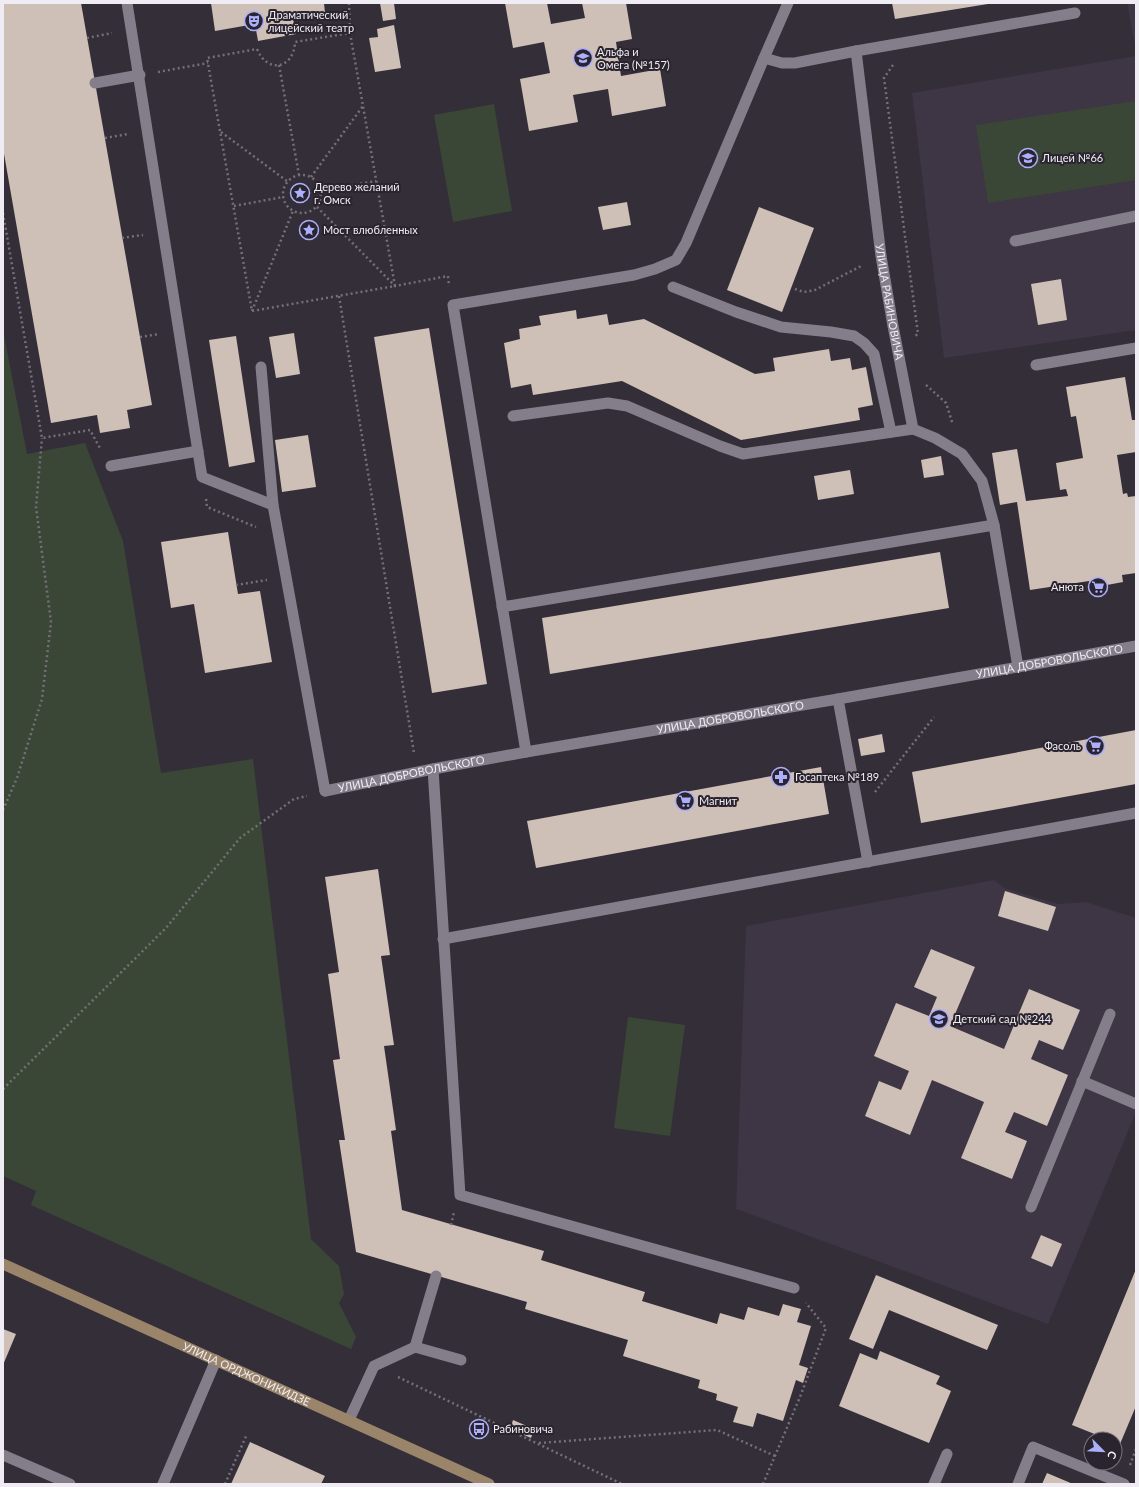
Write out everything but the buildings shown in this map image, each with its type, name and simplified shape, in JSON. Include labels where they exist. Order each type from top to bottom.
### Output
[{"type":"main road","name":"УЛИЦА ОРДЖОНИКИДЗЕ","points":[[3,1264],[489,1484]]},
{"type":"street","points":[[128,3],[202,477],[273,505]]},
{"type":"street","points":[[526,752],[453,305],[634,275],[655,269],[676,260],[686,243],[788,3]]},
{"type":"street","points":[[764,58],[782,63],[795,63],[1076,13]]},
{"type":"street","name":"УЛИЦА РАБИНОВИЧА","points":[[856,51],[881,256],[892,326],[913,429]]},
{"type":"street","points":[[95,83],[140,75]]},
{"type":"street","points":[[1015,241],[1136,216]]},
{"type":"street","points":[[673,287],[736,312],[781,327],[854,336],[864,343],[874,354],[891,432]]},
{"type":"street","points":[[1036,365],[1136,348]]},
{"type":"street","points":[[261,367],[273,505],[325,791]]},
{"type":"street","points":[[513,416],[608,403],[627,406],[720,446],[743,454],[913,429],[935,438],[962,454],[982,481],[994,525],[1018,667]]},
{"type":"street","points":[[111,466],[198,451]]},
{"type":"street","points":[[502,607],[994,525]]},
{"type":"street","name":"УЛИЦА ДОБРОВОЛЬСКОГО","points":[[325,791],[526,752],[1136,646]]},
{"type":"street","points":[[838,699],[868,862]]},
{"type":"street","points":[[433,769],[460,1195],[794,1288]]},
{"type":"street","points":[[443,939],[1136,813]]},
{"type":"street","points":[[1031,1207],[1110,1014]]},
{"type":"street","points":[[1082,1081],[1136,1104]]},
{"type":"street","points":[[415,1346],[436,1276]]},
{"type":"street","points":[[350,1420],[374,1366],[415,1346],[461,1360]]},
{"type":"street","points":[[164,1484],[216,1360]]},
{"type":"street","points":[[1018,1484],[1033,1447],[1124,1484]]},
{"type":"street","points":[[934,1484],[948,1454]]},
{"type":"street","points":[[3,1455],[70,1484]]},
{"type":"path","points":[[349,3],[350,33],[395,286]]},
{"type":"path","points":[[87,38],[132,30]]},
{"type":"path","points":[[252,312],[207,58],[257,49],[265,62],[272,65],[279,65],[292,57],[295,50],[295,42],[350,33]]},
{"type":"path","points":[[895,45],[893,64],[884,78],[918,334],[913,338]]},
{"type":"path","points":[[140,75],[208,63]]},
{"type":"path","points":[[279,65],[299,175]]},
{"type":"path","points":[[311,177],[363,106]]},
{"type":"path","points":[[220,131],[288,181]]},
{"type":"path","points":[[305,175],[311,177],[318,183],[321,191],[321,200],[317,207],[310,212],[301,214],[293,211],[286,206],[283,198],[283,189],[292,177],[305,175]]},
{"type":"path","points":[[321,191],[376,181]]},
{"type":"path","points":[[234,206],[283,198]]},
{"type":"path","points":[[317,207],[395,286]]},
{"type":"path","points":[[252,312],[293,211]]},
{"type":"path","points":[[3,213],[42,438],[36,507],[51,622],[42,699],[17,778],[3,810]]},
{"type":"path","points":[[795,289],[804,292],[815,290],[881,256]]},
{"type":"path","points":[[252,312],[448,276],[453,305]]},
{"type":"path","points":[[339,296],[417,772]]},
{"type":"path","points":[[925,385],[946,403],[962,454]]},
{"type":"path","points":[[42,438],[90,430]]},
{"type":"path","points":[[202,477],[207,507],[278,535]]},
{"type":"path","points":[[236,585],[246,584]]},
{"type":"path","points":[[859,813],[934,717]]},
{"type":"path","points":[[3,1089],[166,928],[240,838],[294,799],[325,791]]},
{"type":"path","points":[[763,1484],[800,1397],[826,1328],[794,1288]]},
{"type":"path","points":[[374,1366],[622,1484]]},
{"type":"path","points":[[537,1443],[717,1430],[775,1456]]},
{"type":"path","points":[[225,1484],[247,1434]]},
{"type":"shaded area","points":[[1127,3],[1136,3],[1136,51]]},
{"type":"shaded area","name":"Лицей №66","points":[[1136,56],[1136,330],[944,358],[912,93]]},
{"type":"shaded area","name":"Детский сад №244","points":[[994,880],[1004,888],[1058,904],[1086,902],[1136,918],[1136,1112],[1048,1324],[736,1209],[746,926]]},
{"type":"green space","points":[[1136,101],[1136,180],[988,203],[976,125]]},
{"type":"green space","points":[[494,104],[512,211],[453,222],[434,115]]},
{"type":"green space","points":[[3,330],[27,454],[85,443],[123,541],[161,773],[253,759],[311,1239],[339,1266],[344,1294],[339,1303],[356,1337],[351,1349],[31,1205],[36,1191],[3,1176]]},
{"type":"green space","points":[[628,1017],[685,1025],[670,1136],[614,1128]]},
{"type":"place","name":"Драматический лицейский театр","points":[[254,21]]},
{"type":"place","name":"Альфа и Омега (№157)","points":[[583,58]]},
{"type":"place","name":"Лицей №66","points":[[1028,158]]},
{"type":"place","name":"Дерево желаний г. Омск","points":[[300,193]]},
{"type":"place","name":"Мост влюбленных","points":[[309,230]]},
{"type":"place","name":"Анюта","points":[[1098,587]]},
{"type":"place","name":"Фасоль","points":[[1095,746]]},
{"type":"place","name":"Госаптека №189","points":[[781,777]]},
{"type":"place","name":"Магнит","points":[[685,801]]},
{"type":"place","name":"Детский сад №244","points":[[939,1019]]},
{"type":"place","name":"Рабиновича","points":[[479,1429]]}]
